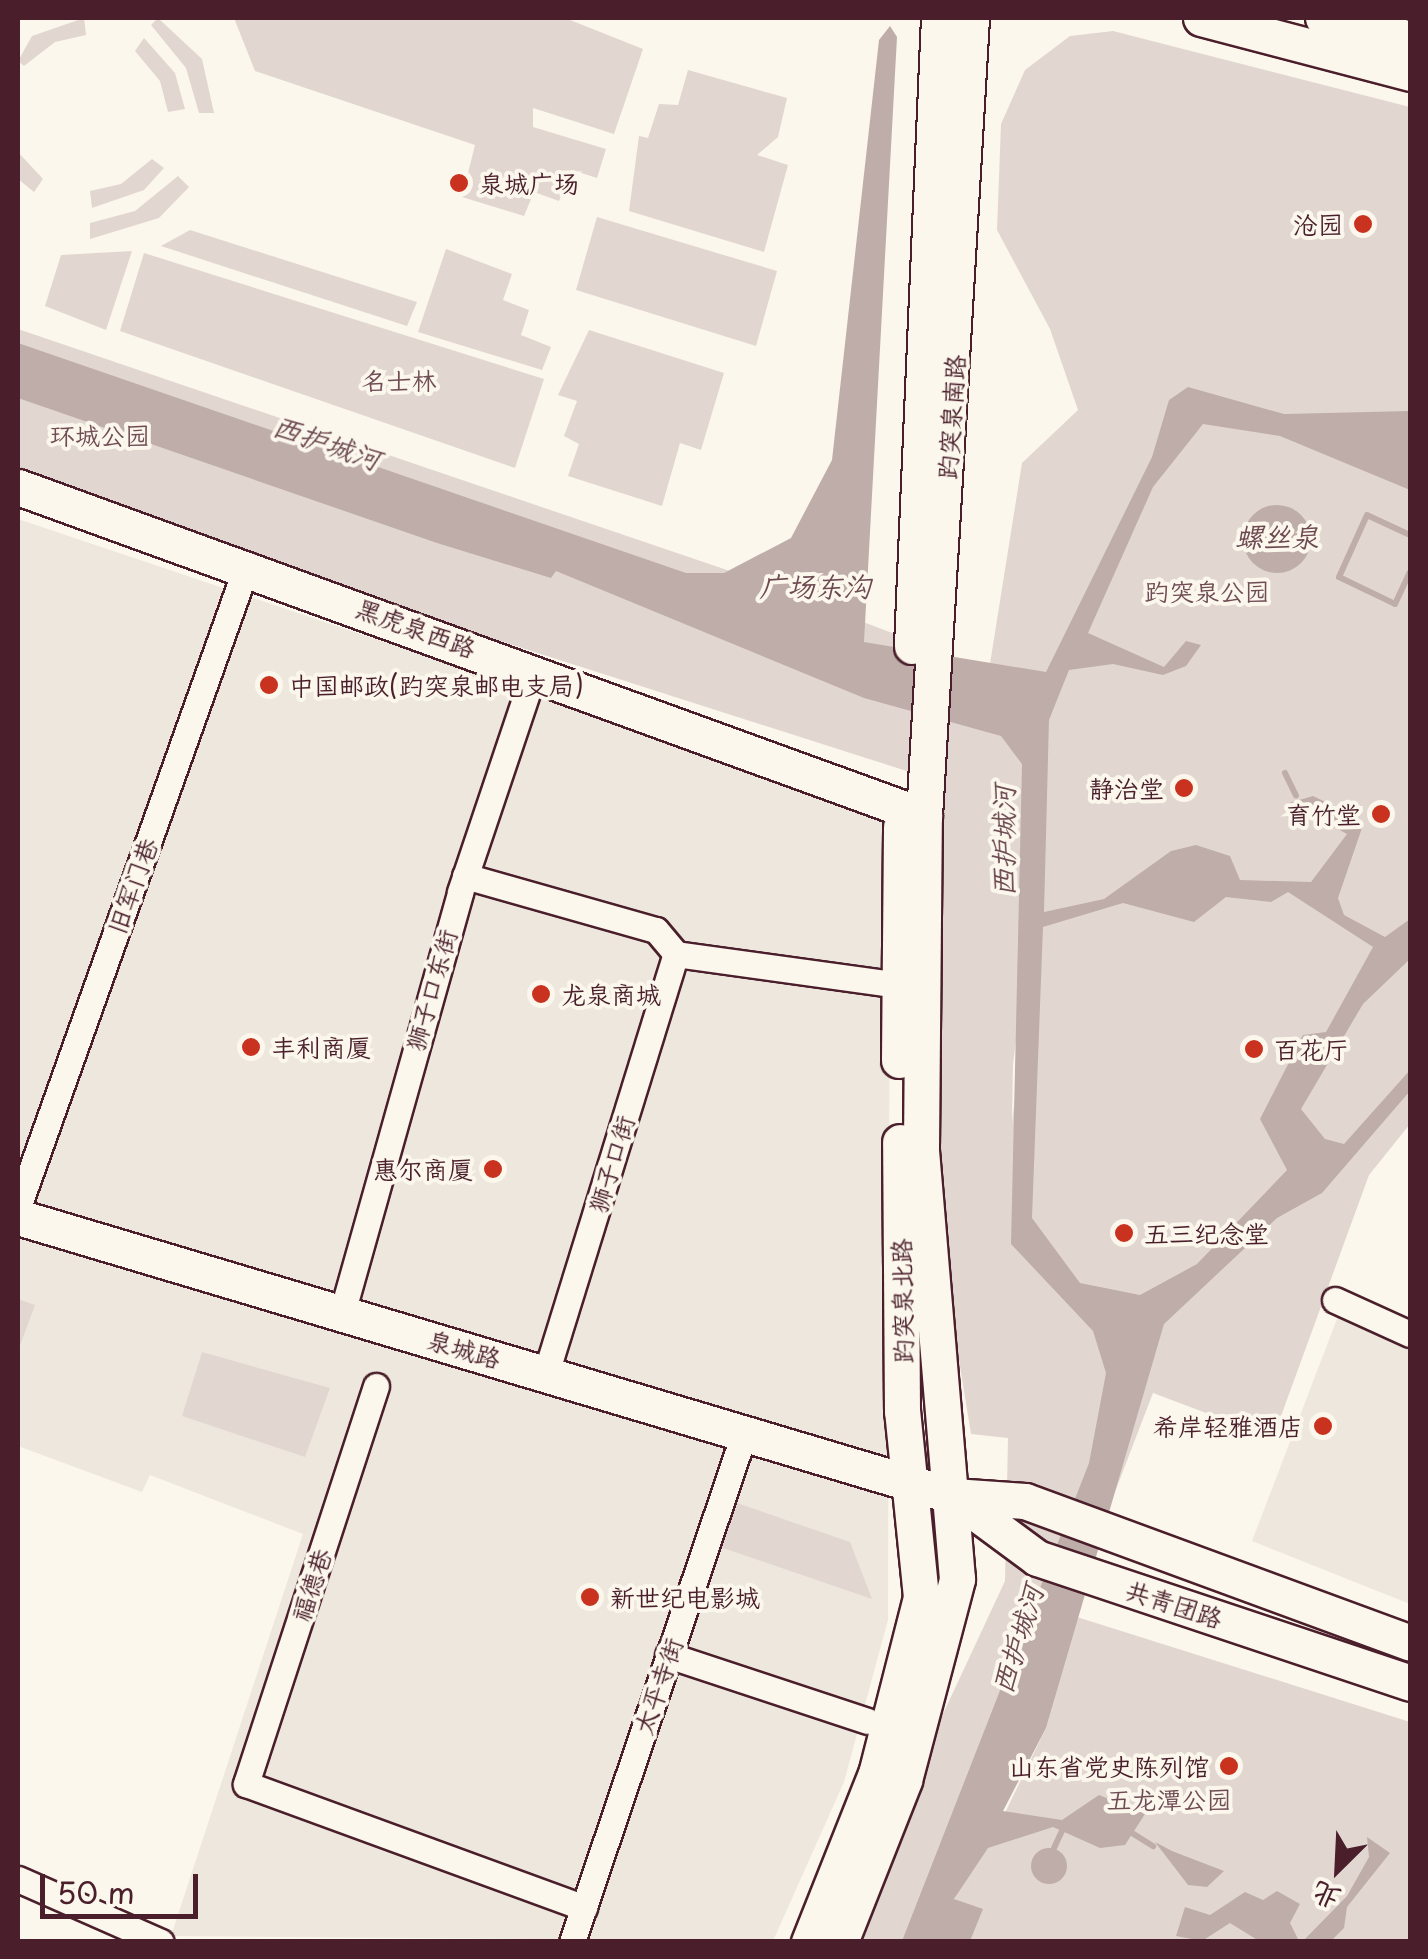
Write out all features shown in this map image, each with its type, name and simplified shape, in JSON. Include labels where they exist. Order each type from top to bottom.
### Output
[{"type":"main road","name":"趵突泉南路","points":[[924,643],[939,18]]},
{"type":"main road","name":"趵突泉南路","points":[[914,795],[971,18]]},
{"type":"main road","points":[[1201,18],[1410,73]]},
{"type":"main road","points":[[1324,18],[1410,41]]},
{"type":"main road","name":"黑虎泉西路","points":[[18,487],[246,565],[534,672],[914,795]]},
{"type":"main road","name":"趵突泉北路","points":[[809,1942],[876,1774],[921,1597],[902,1411],[898,984],[914,795]]},
{"type":"main road","name":"趵突泉北路","points":[[840,1942],[904,1780],[954,1611],[953,1496],[922,1147],[914,795]]},
{"type":"main road","name":"泉城路","points":[[18,1217],[911,1480]]},
{"type":"main road","name":"共青团路","points":[[911,1480],[953,1496],[1038,1506],[1410,1643]]},
{"type":"main road","name":"共青团路","points":[[953,1496],[1037,1558],[1410,1683]]},
{"type":"street","name":"旧军门巷","points":[[18,1207],[246,565]]},
{"type":"street","name":"狮子口东街","points":[[342,1313],[465,876],[534,672]]},
{"type":"street","points":[[465,876],[656,930],[676,954],[898,984]]},
{"type":"street","name":"狮子口街","points":[[546,1373],[676,954]]},
{"type":"street","points":[[1335,1300],[1410,1334]]},
{"type":"street","name":"福德巷","points":[[376,1386],[246,1784],[584,1908]]},
{"type":"street","name":"太平寺街","points":[[572,1942],[746,1431]]},
{"type":"street","points":[[668,1655],[867,1721]]},
{"type":"street","points":[[18,1879],[161,1942]]},
{"type":"shaded area","points":[[18,519],[890,812],[888,1620],[844,1782],[773,1941],[171,1936],[303,1534],[150,1475],[142,1492],[18,1446]]},
{"type":"shaded area","points":[[1340,1311],[1410,1341],[1410,1604],[1252,1541]]},
{"type":"green space","points":[[84,18],[86,35],[55,42],[24,66],[18,61],[32,36]]},
{"type":"green space","points":[[158,18],[202,59],[214,113],[199,113],[186,68],[151,25]]},
{"type":"green space","points":[[234,18],[565,18],[643,49],[614,134],[533,108],[533,127],[606,149],[597,178],[572,170],[559,201],[534,192],[524,216],[462,197],[475,145],[255,71]]},
{"type":"green space","name":"趵突泉公园","points":[[1113,31],[1410,107],[1410,1124],[1369,1175],[1273,1438],[1153,1393],[1012,1760],[927,1941],[837,1941],[1005,1581],[1008,1438],[971,1434],[898,985],[916,774],[18,487],[18,329],[727,570],[989,670],[1022,463],[1078,410],[1050,329],[997,230],[1001,124],[1025,70],[1070,36]],"holes":[[[1031,923],[1035,926],[1012,1123],[1013,1064]]]},
{"type":"green space","points":[[144,38],[175,73],[185,109],[168,112],[160,81],[135,51]]},
{"type":"green space","points":[[688,70],[787,98],[778,137],[757,155],[788,165],[764,252],[629,211],[639,136],[648,138],[659,104],[678,105]]},
{"type":"green space","points":[[18,152],[43,179],[34,192],[18,179]]},
{"type":"green space","points":[[152,159],[164,168],[144,190],[92,208],[90,191],[121,184]]},
{"type":"green space","points":[[178,176],[189,187],[159,218],[90,239],[90,223],[135,211]]},
{"type":"green space","points":[[597,217],[777,271],[756,346],[576,290]]},
{"type":"green space","points":[[190,230],[417,302],[407,326],[161,246]]},
{"type":"green space","points":[[446,249],[512,274],[503,300],[529,310],[521,335],[551,347],[542,370],[418,332]]},
{"type":"green space","points":[[132,251],[106,330],[45,306],[61,255]]},
{"type":"green space","name":"名士林","points":[[144,253],[544,379],[515,468],[120,331]]},
{"type":"green space","points":[[589,330],[724,373],[701,450],[680,443],[662,506],[568,476],[579,444],[564,436],[577,401],[558,395]]},
{"type":"green space","points":[[18,1299],[35,1305],[18,1351]]},
{"type":"green space","points":[[202,1352],[330,1388],[305,1457],[182,1416]]},
{"type":"green space","points":[[734,1502],[850,1542],[872,1599],[720,1547]]},
{"type":"green space","name":"五龙潭公园","points":[[1077,1617],[1410,1722],[1410,1941],[939,1942],[966,1868],[988,1848],[1046,1728]]},
{"type":"water","name":"广场东沟","points":[[890,26],[897,37],[864,642],[1046,672],[1152,457],[1169,400],[1188,387],[1284,414],[1410,411],[1410,490],[1280,436],[1203,424],[1153,487],[1088,633],[1164,667],[1186,641],[1201,645],[1186,666],[1163,675],[1113,664],[1069,670],[1049,720],[1044,912],[1104,899],[1171,851],[1196,845],[1230,856],[1240,880],[1311,882],[1347,834],[1289,803],[1313,796],[1353,815],[1363,825],[1338,898],[1344,915],[1385,937],[1410,919],[1410,959],[1363,1004],[1301,1109],[1325,1139],[1344,1144],[1410,1070],[1410,1091],[1322,1193],[1277,1218],[1164,1324],[1046,1728],[1003,1811],[1062,1820],[1099,1795],[1145,1814],[1125,1845],[1100,1848],[1053,1827],[988,1848],[954,1899],[983,1909],[970,1941],[902,1941],[1089,1463],[1106,1373],[1093,1331],[1011,1244],[1022,764],[1001,736],[864,698],[556,571],[551,578],[437,543],[18,398],[18,343],[686,573],[724,573],[791,538],[832,460],[879,40]],"holes":[[[1288,892],[1373,947],[1326,1032],[1303,1035],[1260,1119],[1287,1170],[1197,1264],[1140,1295],[1080,1283],[1032,1218],[1043,927],[1123,903],[1194,922],[1226,897],[1271,902]]]},
{"type":"water","name":"螺丝泉","points":[[1277,505],[1301,515],[1311,539],[1301,563],[1277,573],[1253,563],[1243,539],[1253,515]]},
{"type":"water","points":[[1367,1837],[1390,1853],[1347,1907],[1344,1928],[1331,1941],[1303,1941],[1347,1896],[1369,1857]]},
{"type":"water","points":[[1155,1842],[1224,1871],[1207,1887],[1188,1885]]},
{"type":"water","points":[[1049,1848],[1062,1853],[1067,1866],[1062,1879],[1049,1884],[1036,1879],[1031,1866],[1036,1853]]},
{"type":"water","points":[[1277,1891],[1300,1904],[1290,1923],[1299,1941],[1259,1941],[1230,1923],[1202,1941],[1176,1936],[1185,1907],[1210,1915],[1245,1892],[1263,1900]]},
{"type":"waterway","points":[[1410,535],[1367,515],[1339,577],[1395,604],[1410,572]]},
{"type":"waterway","points":[[1285,773],[1296,796]]},
{"type":"waterway","points":[[1054,1848],[1062,1831]]},
{"type":"waterway","points":[[1132,1833],[1153,1846]]},
{"type":"place","name":"泉城广场","points":[[459,183]]},
{"type":"place","name":"沧园","points":[[1363,224]]},
{"type":"place","name":"中国邮政(趵突泉邮电支局)","points":[[269,685]]},
{"type":"place","name":"静治堂","points":[[1184,788]]},
{"type":"place","name":"育竹堂","points":[[1381,814]]},
{"type":"place","name":"龙泉商城","points":[[541,994]]},
{"type":"place","name":"丰利商厦","points":[[251,1047]]},
{"type":"place","name":"百花厅","points":[[1254,1049]]},
{"type":"place","name":"惠尔商厦","points":[[493,1169]]},
{"type":"place","name":"五三纪念堂","points":[[1124,1233]]},
{"type":"place","name":"希岸轻雅酒店","points":[[1323,1426]]},
{"type":"place","name":"新世纪电影城","points":[[590,1597]]},
{"type":"place","name":"山东省党史陈列馆","points":[[1229,1766]]},
{"type":"park label","name":"环城公园","points":[[100,435]]},
{"type":"water label","name":"西护城河","points":[[327,442]]},
{"type":"water label","name":"西护城河","points":[[1003,841]]},
{"type":"water label","name":"西护城河","points":[[1017,1639]]}]
